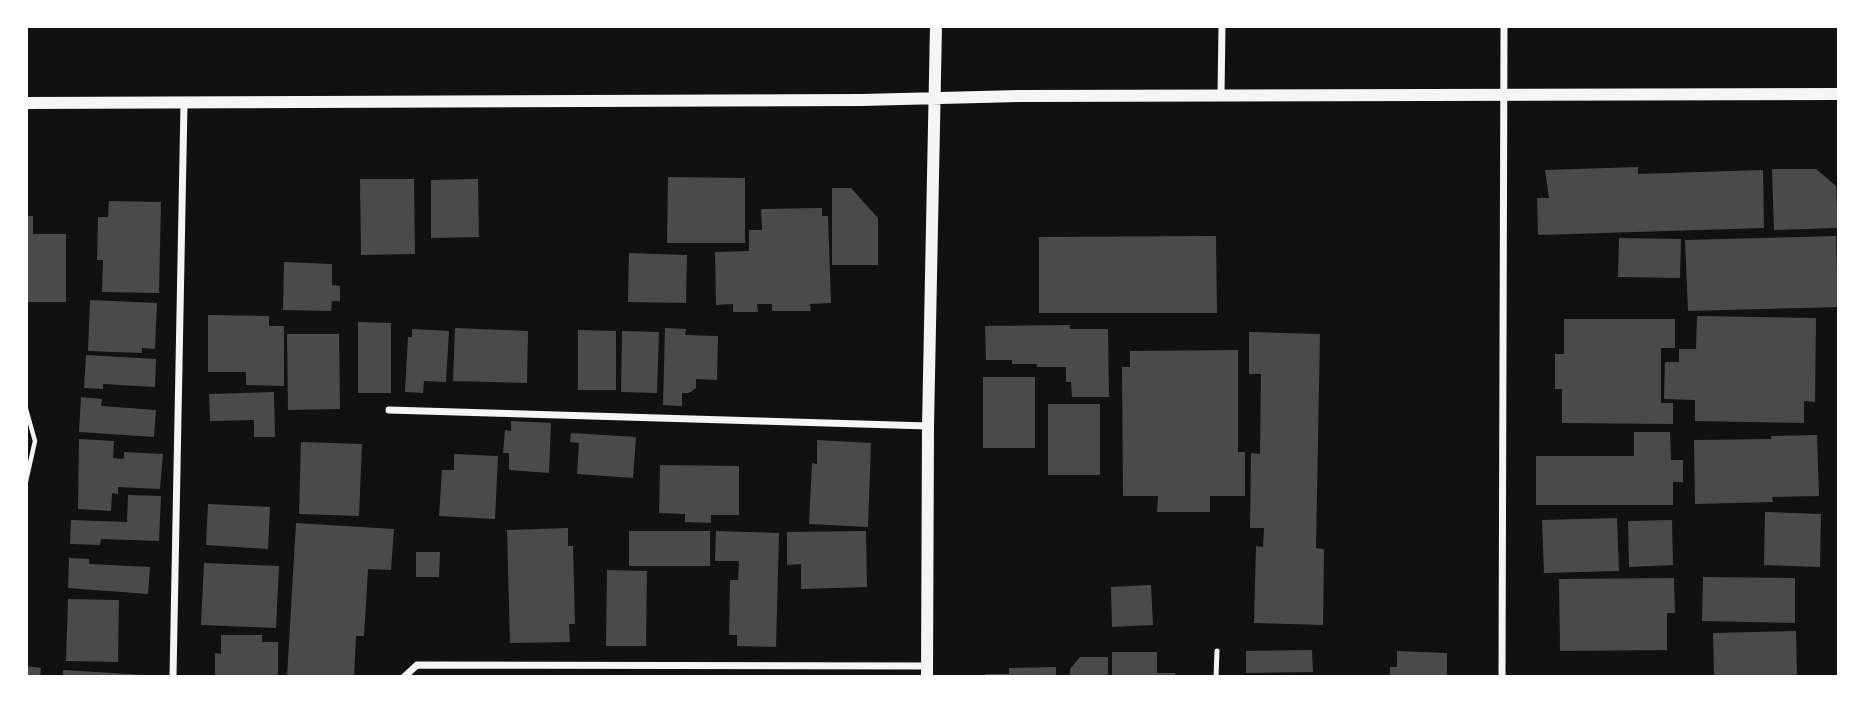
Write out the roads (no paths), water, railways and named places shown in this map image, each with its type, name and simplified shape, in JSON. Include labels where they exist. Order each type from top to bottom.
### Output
[{"type":"street","points":[[404,677],[417,665],[927,671],[936,26]]},
{"type":"street","points":[[1221,96],[1222,26]]},
{"type":"street","points":[[1502,677],[1504,26]]},
{"type":"street","points":[[26,103],[1839,94]]},
{"type":"street","points":[[173,677],[184,104]]},
{"type":"street","points":[[389,410],[929,426]]},
{"type":"lane","points":[[1216,677],[1217,651]]}]
